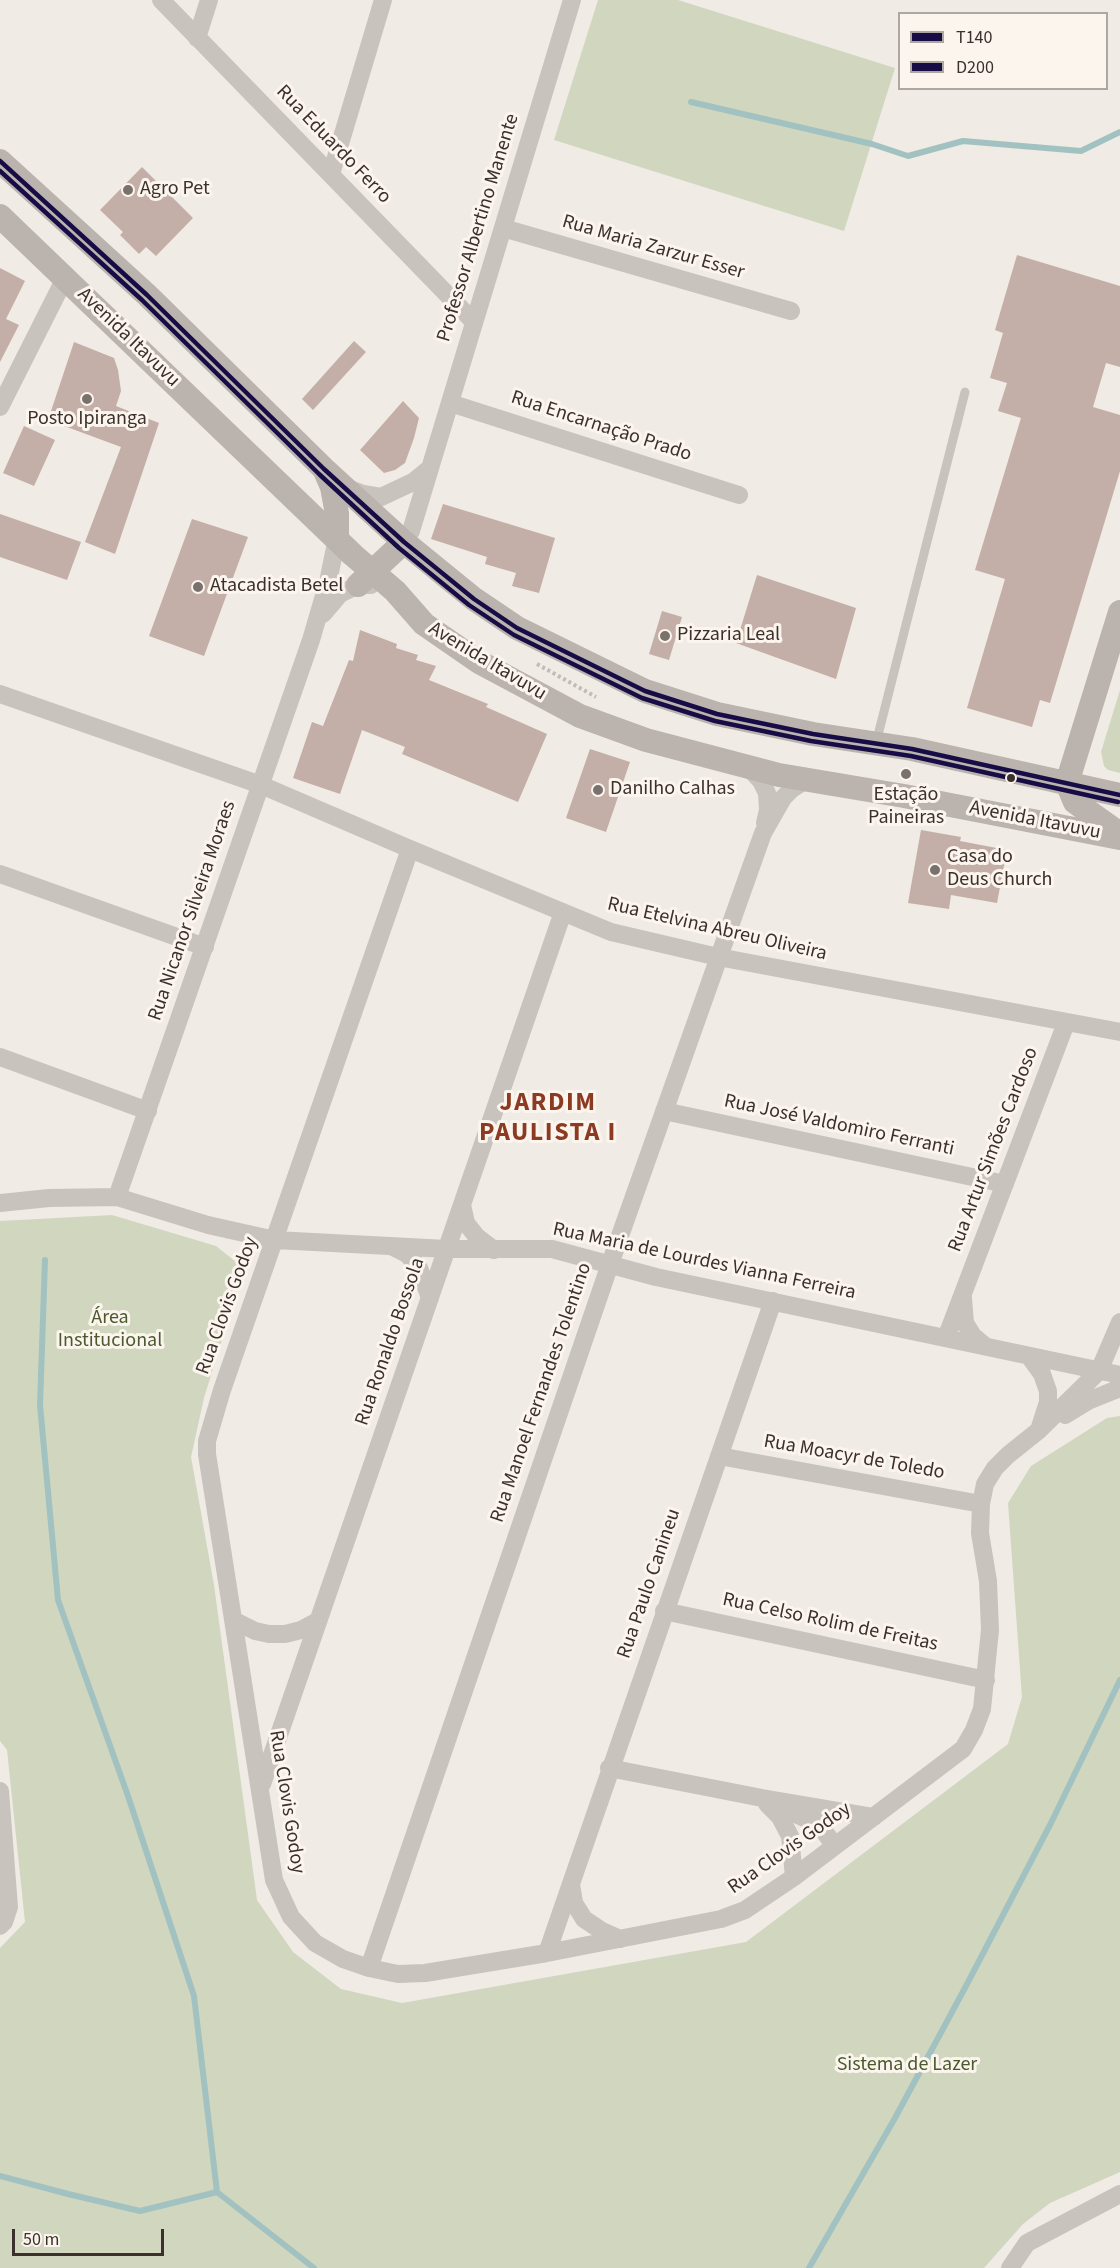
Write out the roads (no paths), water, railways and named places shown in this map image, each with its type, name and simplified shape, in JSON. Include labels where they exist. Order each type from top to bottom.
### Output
[{"type":"main road","points":[[0,161],[147,295],[324,469],[404,542],[474,599],[517,628],[645,691],[717,714],[813,734],[876,743],[1120,795]]},
{"type":"main road","name":"Avenida Itavuvu","points":[[0,216],[337,538],[366,578],[395,591],[424,624],[479,662],[580,716],[646,740],[750,769],[1120,836]]},
{"type":"main road","points":[[324,469],[332,487],[337,514],[337,538]]},
{"type":"main road","points":[[366,578],[404,542]]},
{"type":"main road","points":[[1067,783],[1120,612]]},
{"type":"main road","name":"Avenida Itavuvu","points":[[1067,783],[1075,802],[1120,836]]},
{"type":"street","name":"Rua Eduardo Ferro","points":[[161,0],[474,322]]},
{"type":"street","points":[[197,38],[209,0]]},
{"type":"street","points":[[331,174],[383,0]]},
{"type":"street","name":"Professor Albertino Manente","points":[[404,542],[411,531],[572,0]]},
{"type":"street","name":"Rua Maria Zarzur Esser","points":[[503,228],[791,311]]},
{"type":"street","points":[[0,407],[65,278]]},
{"type":"street","name":"Rua Encarnação Prado","points":[[450,403],[739,495]]},
{"type":"street","points":[[344,486],[363,494],[381,497],[412,482],[429,469]]},
{"type":"street","name":"Rua Nicanor Silveira Moraes","points":[[117,1197],[311,640],[328,582],[337,538]]},
{"type":"street","name":"Rua Nicanor Silveira Moraes","points":[[311,640],[326,608],[340,594],[366,578]]},
{"type":"street","name":"Rua Etelvina Abreu Oliveira","points":[[0,694],[261,785],[611,932],[718,957],[1120,1032]]},
{"type":"street","name":"Rua Manoel Fernandes Tolentino","points":[[369,1968],[610,1264],[763,833],[768,810],[767,793],[761,781],[750,769]]},
{"type":"street","name":"Rua Manoel Fernandes Tolentino","points":[[763,833],[783,798],[806,780]]},
{"type":"street","name":"Rua Clovis Godoy","points":[[410,849],[222,1390],[207,1442],[207,1454],[274,1880],[291,1917],[315,1943],[343,1959],[369,1968],[398,1974],[425,1973],[547,1953],[735,1915],[794,1877],[963,1749],[982,1709],[986,1680],[990,1630],[987,1581],[980,1533],[981,1504],[985,1485],[995,1468],[1008,1455],[1113,1377]]},
{"type":"street","points":[[0,874],[205,946]]},
{"type":"street","name":"Rua Ronaldo Bossola","points":[[261,1787],[563,912]]},
{"type":"street","name":"Rua Artur Simões Cardoso","points":[[946,1338],[1066,1023]]},
{"type":"street","points":[[0,1057],[148,1111]]},
{"type":"street","name":"Rua José Valdomiro Ferranti","points":[[664,1111],[1005,1184]]},
{"type":"street","name":"Rua Maria de Lourdes Vianna Ferreira","points":[[0,1203],[49,1197],[117,1197],[208,1225],[275,1240],[447,1249],[552,1250],[656,1277],[1029,1356],[1113,1377]]},
{"type":"street","points":[[462,1205],[466,1223],[477,1237],[494,1250]]},
{"type":"street","points":[[389,1245],[407,1254],[419,1268],[430,1298]]},
{"type":"street","name":"Rua Artur Simões Cardoso","points":[[963,1293],[966,1323],[973,1336],[985,1347]]},
{"type":"street","name":"Rua Paulo Canineu","points":[[547,1953],[609,1768],[773,1301]]},
{"type":"street","points":[[1113,1377],[1120,1322]]},
{"type":"street","points":[[1029,1356],[1042,1374],[1048,1392],[1048,1402],[1038,1431]]},
{"type":"street","name":"Rua Clovis Godoy","points":[[1038,1431],[1088,1401],[1113,1377]]},
{"type":"street","name":"Rua Moacyr de Toledo","points":[[719,1456],[981,1504]]},
{"type":"street","name":"Rua Celso Rolim de Freitas","points":[[664,1611],[986,1680]]},
{"type":"street","points":[[234,1620],[255,1631],[277,1634],[301,1630],[318,1621]]},
{"type":"street","points":[[609,1768],[874,1817]]},
{"type":"street","points":[[0,1791],[9,1907],[4,1922],[0,1926]]},
{"type":"street","points":[[762,1798],[811,1821],[823,1830],[835,1846]]},
{"type":"street","points":[[762,1798],[780,1817],[790,1836],[794,1877]]},
{"type":"street","points":[[571,1882],[574,1903],[584,1919],[602,1932],[620,1939]]},
{"type":"street","points":[[1010,2268],[1027,2242],[1120,2193]]},
{"type":"lane","points":[[876,743],[965,392]]},
{"type":"waterway","points":[[691,102],[872,144],[908,156],[963,141],[1081,151],[1120,132]]},
{"type":"waterway","points":[[45,1260],[40,1405],[58,1600],[128,1796],[194,1996],[217,2192]]},
{"type":"waterway","points":[[809,2268],[895,2118],[966,1986],[1051,1823],[1120,1680]]},
{"type":"waterway","points":[[0,2176],[140,2211],[217,2192],[314,2268]]},
{"type":"place","name":"Agro Pet","points":[[128,190]]},
{"type":"place","name":"Posto Ipiranga","points":[[87,399]]},
{"type":"place","name":"Atacadista Betel","points":[[198,587]]},
{"type":"place","name":"Pizzaria Leal","points":[[665,636]]},
{"type":"place","name":"Estação Paineiras","points":[[906,774]]},
{"type":"place","name":"Danilho Calhas","points":[[598,790]]},
{"type":"place","name":"Casa do Deus Church","points":[[935,870]]},
{"type":"district","name":"JARDIM PAULISTA I","points":[[548,1119]]},
{"type":"park label","name":"Área Institucional","points":[[110,1330]]},
{"type":"park label","name":"Sistema de Lazer","points":[[907,2066]]}]
